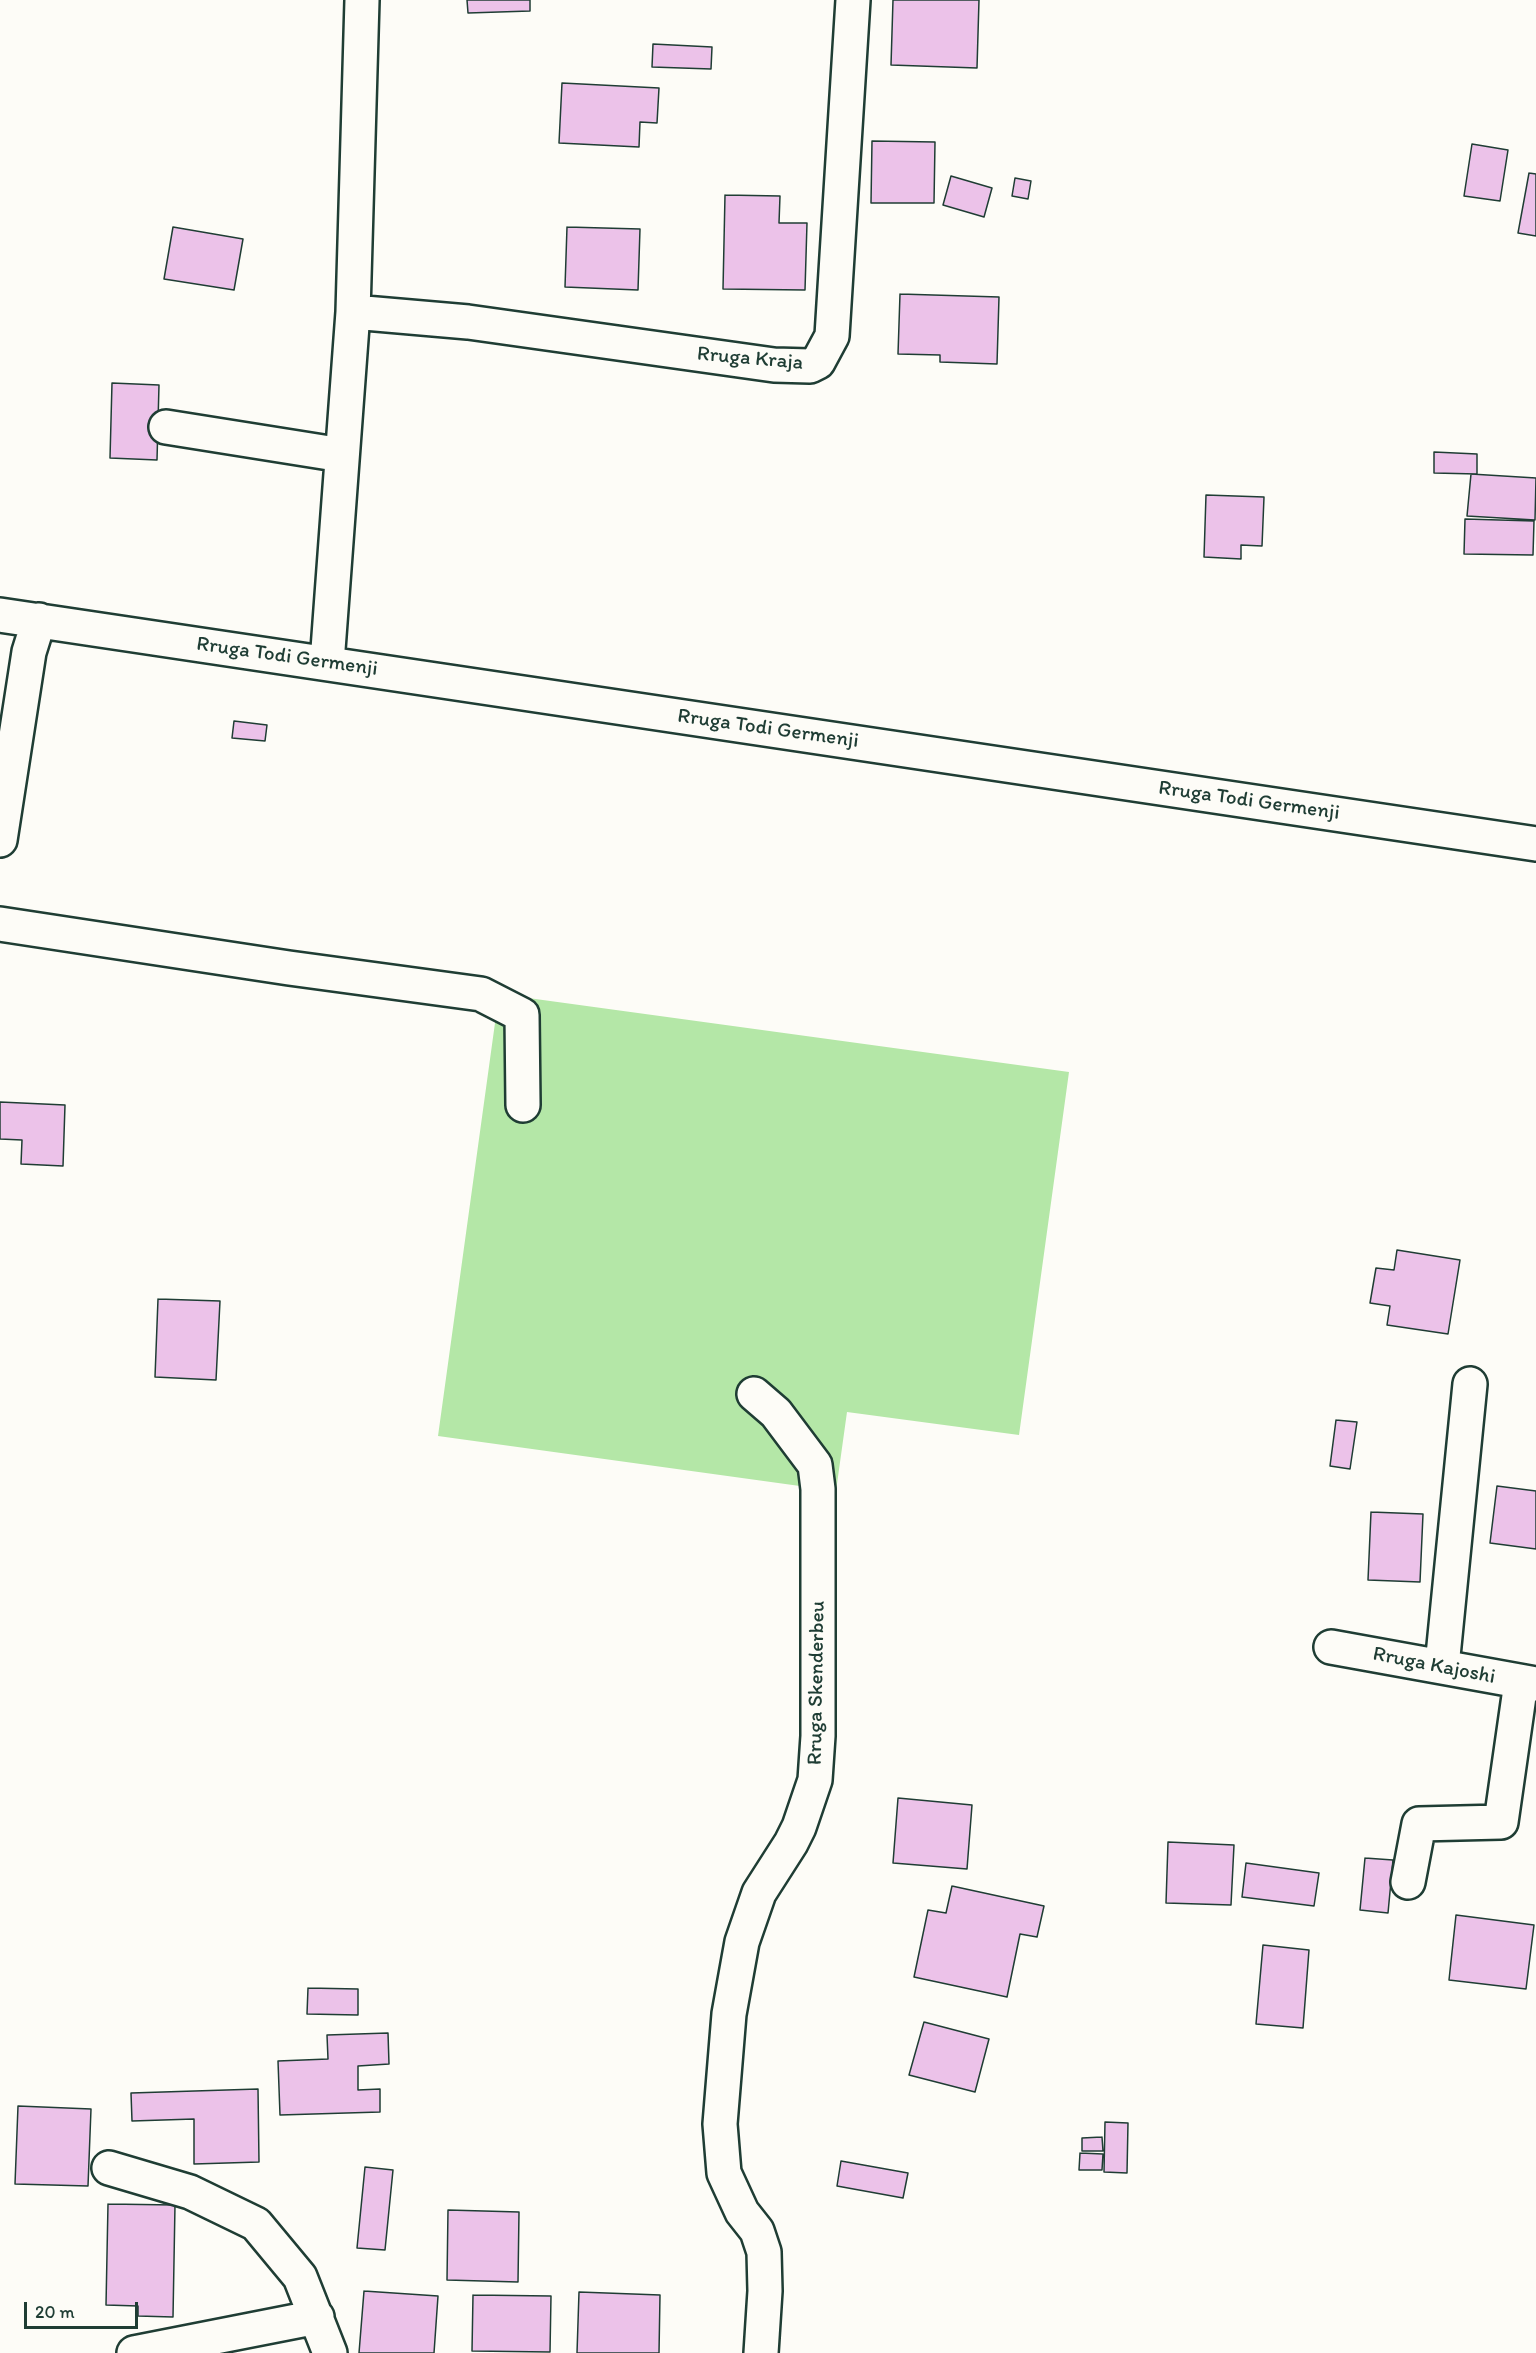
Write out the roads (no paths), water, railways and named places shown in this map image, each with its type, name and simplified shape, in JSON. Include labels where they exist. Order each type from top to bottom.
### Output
[{"type":"street","points":[[327,663],[353,312],[362,0]]},
{"type":"street","name":"Rruga Kraja","points":[[353,312],[468,322],[774,365],[810,366],[818,362],[832,336],[853,0]]},
{"type":"street","points":[[166,427],[342,455]]},
{"type":"street","name":"Rruga Todi Germenji","points":[[0,615],[1536,844]]},
{"type":"street","points":[[0,840],[29,652],[39,620]]},
{"type":"street","points":[[0,924],[289,968],[480,994],[522,1015],[523,1105]]},
{"type":"street","points":[[1442,1666],[1470,1383]]},
{"type":"street","name":"Rruga Skenderbeu","points":[[754,1394],[776,1413],[800,1442],[815,1465],[818,1489],[818,1736],[815,1780],[799,1827],[759,1893],[742,1942],[729,2014],[720,2124],[724,2173],[742,2212],[757,2231],[764,2252],[765,2290],[761,2353]]},
{"type":"street","name":"Rruga Kajoshi","points":[[1331,1647],[1528,1683]]},
{"type":"street","points":[[1408,1882],[1419,1824],[1501,1822],[1528,1683]]},
{"type":"street","points":[[109,2168],[190,2192],[256,2224],[300,2277],[330,2353]]},
{"type":"street","points":[[134,2353],[317,2317]]}]
